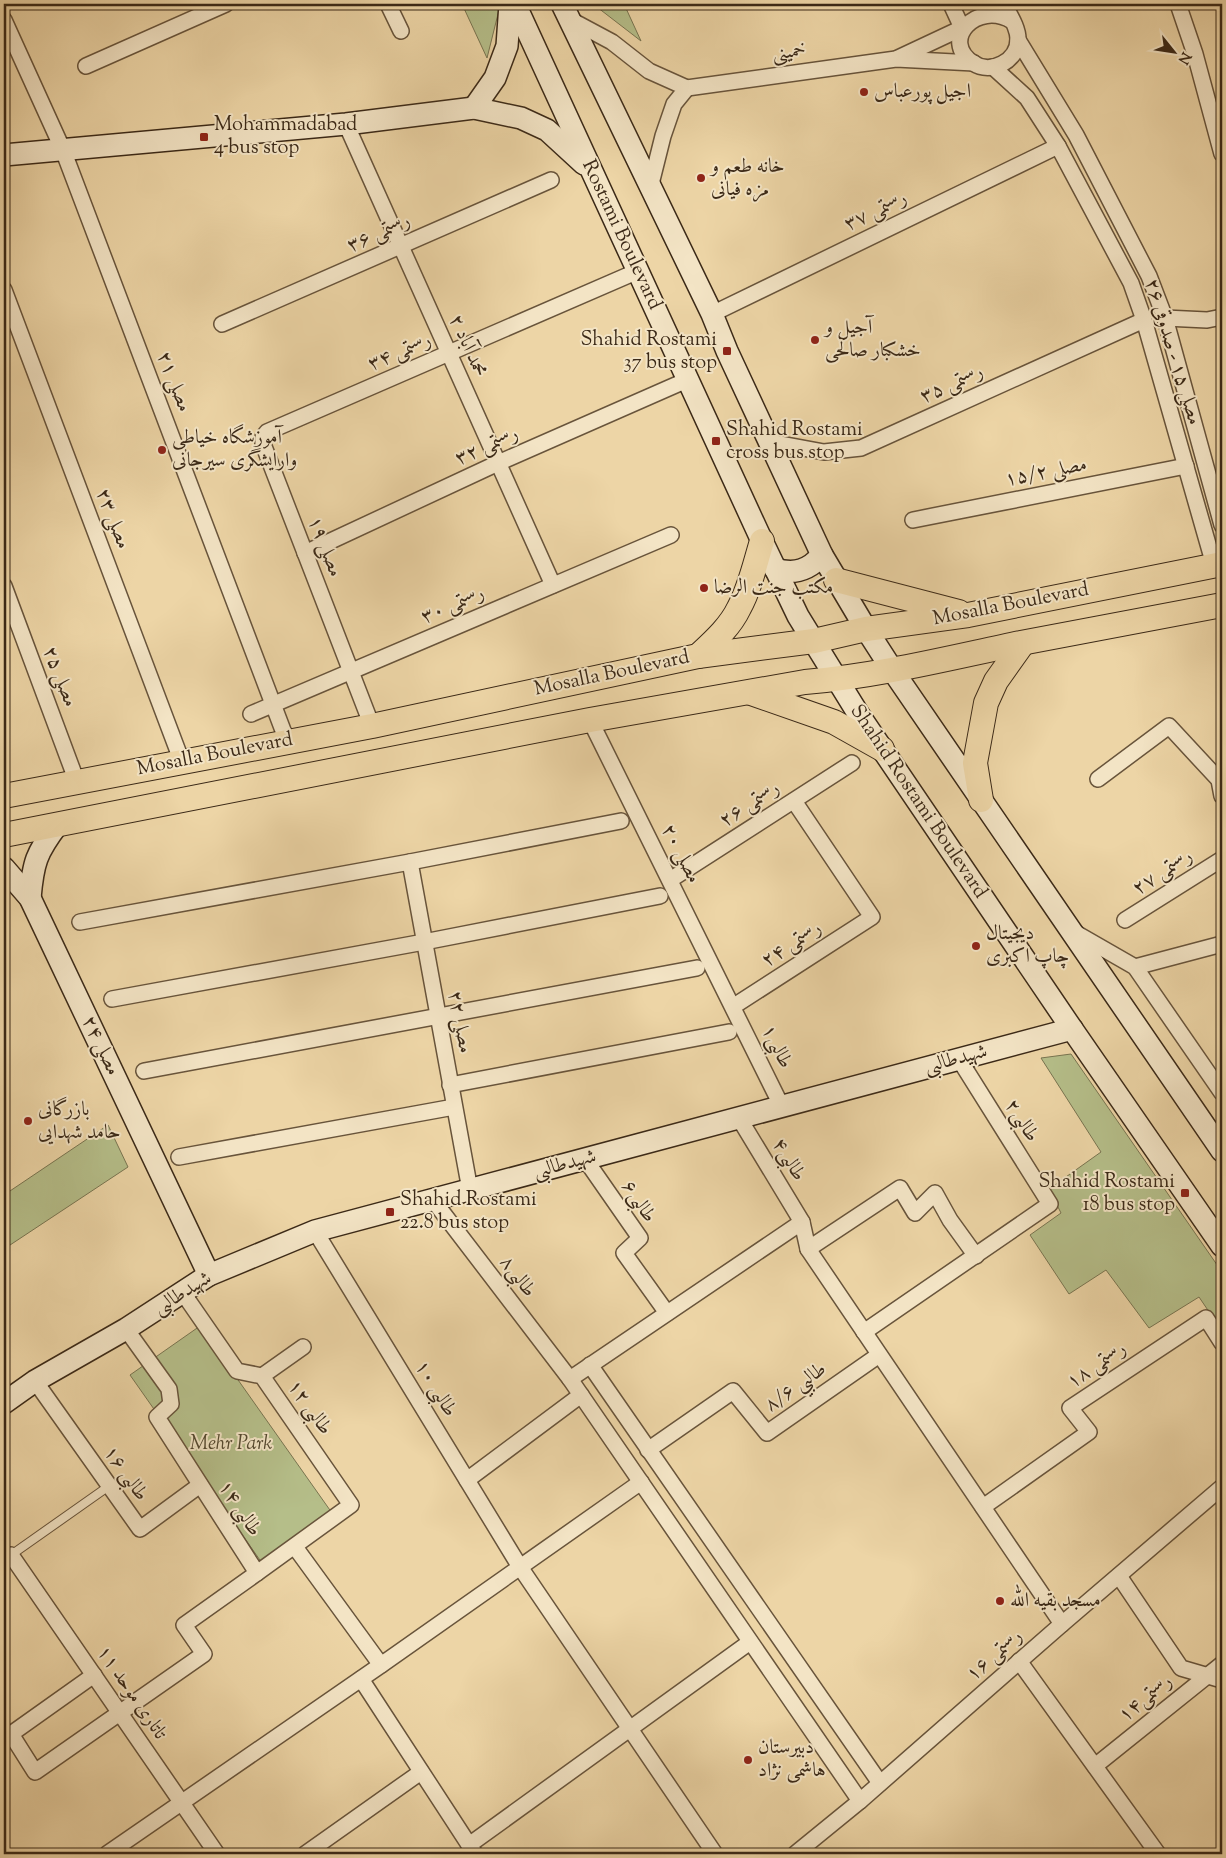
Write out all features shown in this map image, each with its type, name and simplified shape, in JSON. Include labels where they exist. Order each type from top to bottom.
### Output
[{"type":"main road","points":[[474,108],[495,78],[507,46],[510,4]]},
{"type":"main road","name":"Rostami Boulevard","points":[[515,4],[775,569],[798,616],[836,679]]},
{"type":"main road","points":[[566,12],[712,314],[727,351],[822,555],[836,580],[893,671],[1068,929],[1222,1151]]},
{"type":"main road","points":[[4,155],[346,124],[474,108],[521,118],[547,130],[591,170]]},
{"type":"main road","points":[[698,656],[720,635],[739,610],[748,588],[762,541]]},
{"type":"main road","points":[[775,569],[791,572],[806,569],[822,555]]},
{"type":"main road","name":"Mosalla Boulevard","points":[[4,796],[372,726],[698,656],[814,640],[866,629],[968,615],[1218,564]]},
{"type":"main road","points":[[836,580],[968,615]]},
{"type":"main road","name":"Mosalla Boulevard","points":[[4,835],[590,720],[805,682],[893,671],[1023,643],[1222,605]]},
{"type":"main road","points":[[981,800],[975,763],[986,703],[996,681],[1023,643]]},
{"type":"main road","name":"Shahid Rostami Boulevard","points":[[836,679],[1072,1029],[1222,1246]]},
{"type":"main road","points":[[746,692],[804,710],[834,722],[882,749]]},
{"type":"main road","points":[[30,898],[32,870],[42,845],[58,824]]},
{"type":"main road","points":[[4,868],[30,898]]},
{"type":"main road","name":"مصلی ۲۴","points":[[30,898],[209,1275]]},
{"type":"main road","name":"شهیدطالبی","points":[[4,1403],[35,1381],[126,1329],[209,1275],[315,1232],[1072,1029]]},
{"type":"street","points":[[86,66],[226,4]]},
{"type":"street","points":[[388,4],[401,31]]},
{"type":"street","points":[[950,4],[962,28]]},
{"type":"street","points":[[1004,4],[1012,21],[1016,30],[1018,40],[1011,58],[1003,64],[983,67],[966,57],[961,48],[962,28],[975,13],[995,10],[1004,14],[1012,21]]},
{"type":"street","points":[[1178,4],[1195,54],[1222,154]]},
{"type":"street","points":[[566,12],[612,42],[649,71],[687,88],[674,104],[663,136],[650,188]]},
{"type":"street","name":"مصلی ۲۱","points":[[4,20],[63,150],[287,741]]},
{"type":"street","points":[[896,58],[962,28]]},
{"type":"street","name":"مصلی ۱۵ - صدوقی ۲۶","points":[[1018,40],[1076,135],[1149,276],[1164,318],[1222,525]]},
{"type":"street","points":[[896,58],[974,63]]},
{"type":"street","name":"خمینی","points":[[687,88],[896,58]]},
{"type":"street","name":"مصلی ۱۵ - صدوقی ۲۶","points":[[993,67],[1027,98],[1058,146],[1131,283],[1144,320],[1186,466],[1218,564]]},
{"type":"street","name":"محمد آباد ۲","points":[[346,124],[553,585]]},
{"type":"street","name":"رستمی ۳۷","points":[[712,314],[1058,146]]},
{"type":"street","name":"رستمی ۳۶","points":[[222,324],[551,180]]},
{"type":"street","name":"رستمی ۳۴","points":[[263,437],[267,432],[638,271]]},
{"type":"street","name":"مصلی ۲۳","points":[[4,290],[182,762]]},
{"type":"street","points":[[1164,318],[1207,320],[1222,317]]},
{"type":"street","name":"رستمی ۳۵","points":[[770,442],[824,452],[861,448],[1144,320]]},
{"type":"street","name":"رستمی ۳۲","points":[[305,553],[498,463],[687,380]]},
{"type":"street","name":"مصلی ۱۹","points":[[263,437],[263,444],[352,670],[372,726]]},
{"type":"street","name":"مصلی ۱۵/۲","points":[[913,520],[1186,466]]},
{"type":"street","name":"رستمی ۳۰","points":[[251,714],[671,535]]},
{"type":"street","name":"مصلی ۲۵","points":[[4,586],[77,782]]},
{"type":"street","name":"مصلی ۲۰","points":[[590,720],[734,1006]]},
{"type":"street","points":[[1098,779],[1169,726],[1220,780],[1222,796]]},
{"type":"street","name":"رستمی ۲۶","points":[[670,880],[852,764]]},
{"type":"street","name":"رستمی ۲۴","points":[[734,1006],[872,918],[794,801]]},
{"type":"street","points":[[80,922],[410,862],[622,820]]},
{"type":"street","name":"رستمی ۲۷","points":[[1125,920],[1222,859]]},
{"type":"street","name":"مصلی ۲۲","points":[[410,862],[470,1190]]},
{"type":"street","points":[[112,999],[424,942],[660,896]]},
{"type":"street","points":[[1068,929],[1135,967],[1215,1072],[1222,1093]]},
{"type":"street","points":[[1135,967],[1222,944]]},
{"type":"street","points":[[144,1071],[438,1018],[696,968]]},
{"type":"street","name":"طالبی۱","points":[[734,1006],[782,1106]]},
{"type":"street","points":[[450,1085],[729,1032]]},
{"type":"street","name":"طالبی۲","points":[[959,1060],[1050,1204],[976,1256]]},
{"type":"street","points":[[179,1157],[454,1107]]},
{"type":"street","name":"طالبی۴","points":[[739,1118],[802,1222],[808,1249]]},
{"type":"street","name":"طالبی۶","points":[[585,1160],[640,1238],[624,1253],[667,1313]]},
{"type":"street","points":[[864,1332],[976,1256],[950,1220],[935,1194],[915,1213],[900,1188],[808,1249],[879,1355],[1062,1624]]},
{"type":"street","name":"طالبی۸","points":[[434,1200],[570,1379],[860,1801]]},
{"type":"street","points":[[570,1379],[802,1222]]},
{"type":"street","name":"طالبی ۱۰","points":[[315,1232],[520,1567],[715,1854]]},
{"type":"street","name":"طالبی ۱۲","points":[[182,1293],[237,1371],[262,1376],[351,1505],[295,1547]]},
{"type":"street","name":"رستمی ۱۸","points":[[983,1507],[1089,1432],[1070,1408],[1206,1318],[1222,1343]]},
{"type":"street","name":"طالبی ۱۴","points":[[126,1329],[169,1389],[171,1404],[157,1417],[257,1573]]},
{"type":"street","points":[[262,1376],[303,1347]]},
{"type":"street","name":"طالبي ۸/۶","points":[[648,1450],[733,1391],[767,1433],[879,1355]]},
{"type":"street","points":[[590,1365],[880,1783]]},
{"type":"street","name":"طالبی ۱۶","points":[[35,1381],[140,1529],[200,1485]]},
{"type":"street","points":[[467,1480],[581,1395]]},
{"type":"street","points":[[107,1854],[361,1679],[640,1482]]},
{"type":"street","name":"رستمی ۱۶","points":[[795,1854],[860,1801],[1222,1487]]},
{"type":"street","points":[[94,1675],[7,1737],[36,1772],[204,1654],[184,1625],[295,1547],[381,1665]]},
{"type":"street","name":"تاتاری موحد ۱۱","points":[[7,1557],[94,1675],[217,1854]]},
{"type":"street","points":[[1119,1576],[1181,1668],[1222,1680]]},
{"type":"street","points":[[361,1679],[472,1849],[750,1642]]},
{"type":"street","points":[[1020,1661],[1158,1854]]},
{"type":"street","name":"رستمی۱۴","points":[[1095,1766],[1222,1664]]},
{"type":"street","points":[[305,1854],[421,1772]]},
{"type":"lane","points":[[7,1557],[109,1486]]},
{"type":"green space","points":[[462,4],[499,4],[500,6],[487,58]]},
{"type":"green space","points":[[593,4],[624,4],[641,41]]},
{"type":"green space","points":[[1071,1054],[1222,1272],[1222,1331],[1199,1297],[1149,1328],[1106,1270],[1069,1294],[1030,1235],[1061,1213],[1049,1189],[1101,1152],[1041,1058]]},
{"type":"green space","points":[[108,1125],[128,1167],[4,1249],[4,1195]]},
{"type":"green space","name":"Mehr Park","points":[[200,1326],[332,1513],[262,1563],[130,1375]]},
{"type":"place","name":"اجیل پورعباس","points":[[864,92]]},
{"type":"place","name":"Mohammadabad 4 bus stop","points":[[204,137]]},
{"type":"place","name":"خانه طعم و مزه فیانی","points":[[701,178]]},
{"type":"place","name":"آجیل و خشکبار صالحی","points":[[815,340]]},
{"type":"place","name":"Shahid Rostami 37 bus stop","points":[[727,351]]},
{"type":"place","name":"Shahid Rostami cross bus stop","points":[[716,441]]},
{"type":"place","name":"آموزشگاه خیاطی وارایشگری سیرجانی","points":[[162,450]]},
{"type":"place","name":"مكتب جنت الرضا","points":[[704,588]]},
{"type":"place","name":"دیجیتال چاپ اکبری","points":[[976,946]]},
{"type":"place","name":"بازرگانی حامد شهدایی","points":[[28,1121]]},
{"type":"place","name":"Shahid Rostami 18 bus stop","points":[[1185,1193]]},
{"type":"place","name":"Shahid Rostami 22.8 bus stop","points":[[390,1212]]},
{"type":"place","name":"مسجد بقیه الله","points":[[1000,1601]]},
{"type":"place","name":"دبیرستان هاشمی نژاد","points":[[748,1760]]}]
